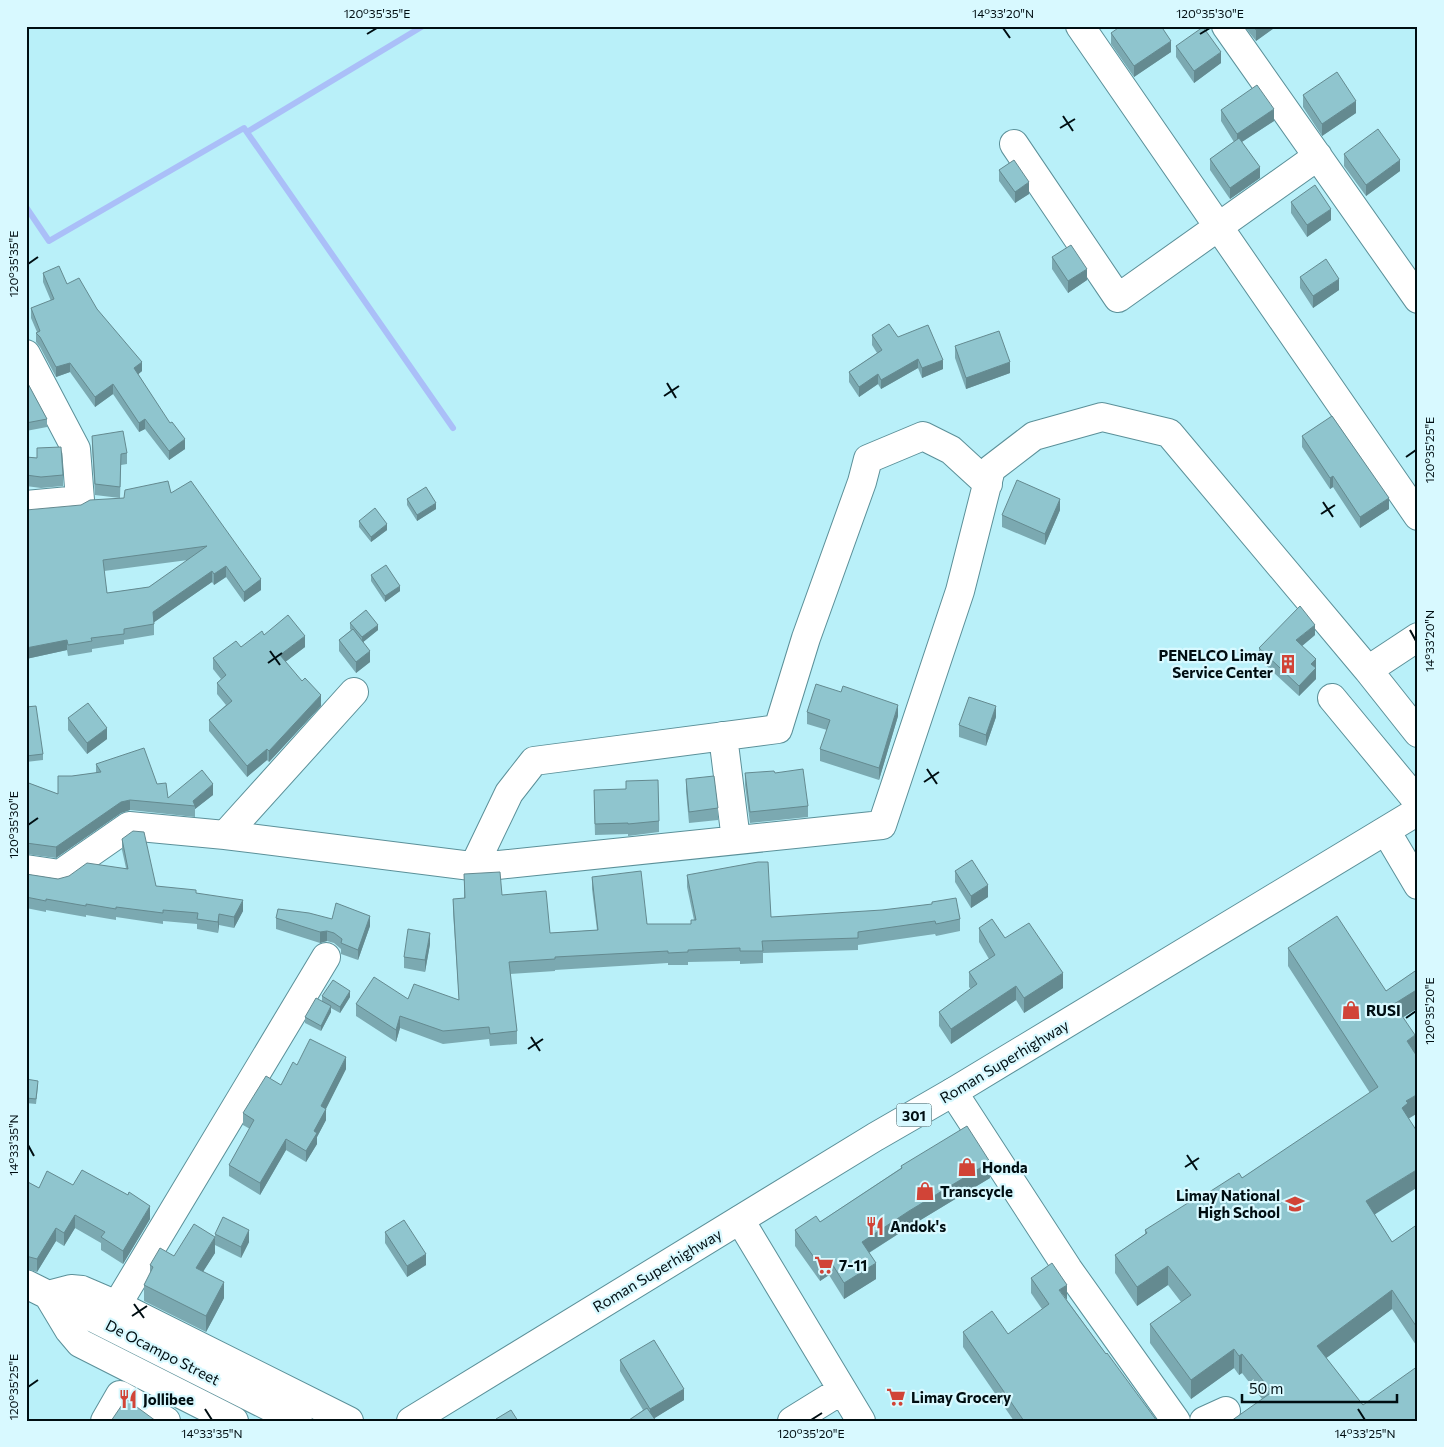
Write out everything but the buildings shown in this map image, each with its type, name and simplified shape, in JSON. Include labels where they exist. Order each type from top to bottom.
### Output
[{"type":"street","points":[[1080,26],[1418,516]]},
{"type":"street","points":[[1226,26],[1418,299]]},
{"type":"street","points":[[1014,144],[1118,298],[1318,156]]},
{"type":"street","points":[[26,354],[76,449],[80,500],[26,505]]},
{"type":"street","points":[[26,869],[60,874],[129,826],[225,835],[474,866],[882,825],[960,590],[992,469],[1034,436],[1102,417],[1169,433],[1368,670],[1418,733]]},
{"type":"street","points":[[474,866],[509,793],[534,761],[778,729],[806,638],[862,482],[868,459],[923,436],[951,450],[988,484]]},
{"type":"street","points":[[1368,670],[1418,637]]},
{"type":"street","points":[[225,835],[354,692]]},
{"type":"street","points":[[1332,698],[1418,802]]},
{"type":"street","points":[[724,736],[736,840]]},
{"type":"street","name":"Roman Superhighway","points":[[411,1421],[875,1137],[953,1092],[1418,811]]},
{"type":"street","points":[[1386,831],[1418,885]]},
{"type":"street","points":[[115,1316],[326,957]]},
{"type":"street","points":[[953,1092],[1068,1269],[1176,1421]]},
{"type":"street","points":[[740,1220],[861,1421]]},
{"type":"street","points":[[37,1290],[82,1290],[115,1316],[349,1421]]},
{"type":"street","points":[[37,1290],[80,1343],[234,1421]]},
{"type":"street","name":"De Ocampo Street","points":[[115,1316],[298,1421]]},
{"type":"street","points":[[792,1421],[842,1390]]},
{"type":"street","points":[[105,1421],[120,1395],[166,1421]]},
{"type":"waterway","points":[[247,132],[423,26]]},
{"type":"waterway","points":[[26,207],[49,241],[244,128],[453,428]]},
{"type":"place","name":"PENELCO Limay Service Center","points":[[1288,664]]},
{"type":"place","name":"RUSI","points":[[1351,1010]]},
{"type":"place","name":"Honda","points":[[967,1167]]},
{"type":"place","name":"Transcycle","points":[[925,1191]]},
{"type":"place","name":"Limay National High School","points":[[1295,1204]]},
{"type":"place","name":"Andok's","points":[[875,1226]]},
{"type":"place","name":"7-11","points":[[824,1265]]},
{"type":"place","name":"Limay Grocery","points":[[896,1397]]},
{"type":"place","name":"Jollibee","points":[[128,1399]]}]
